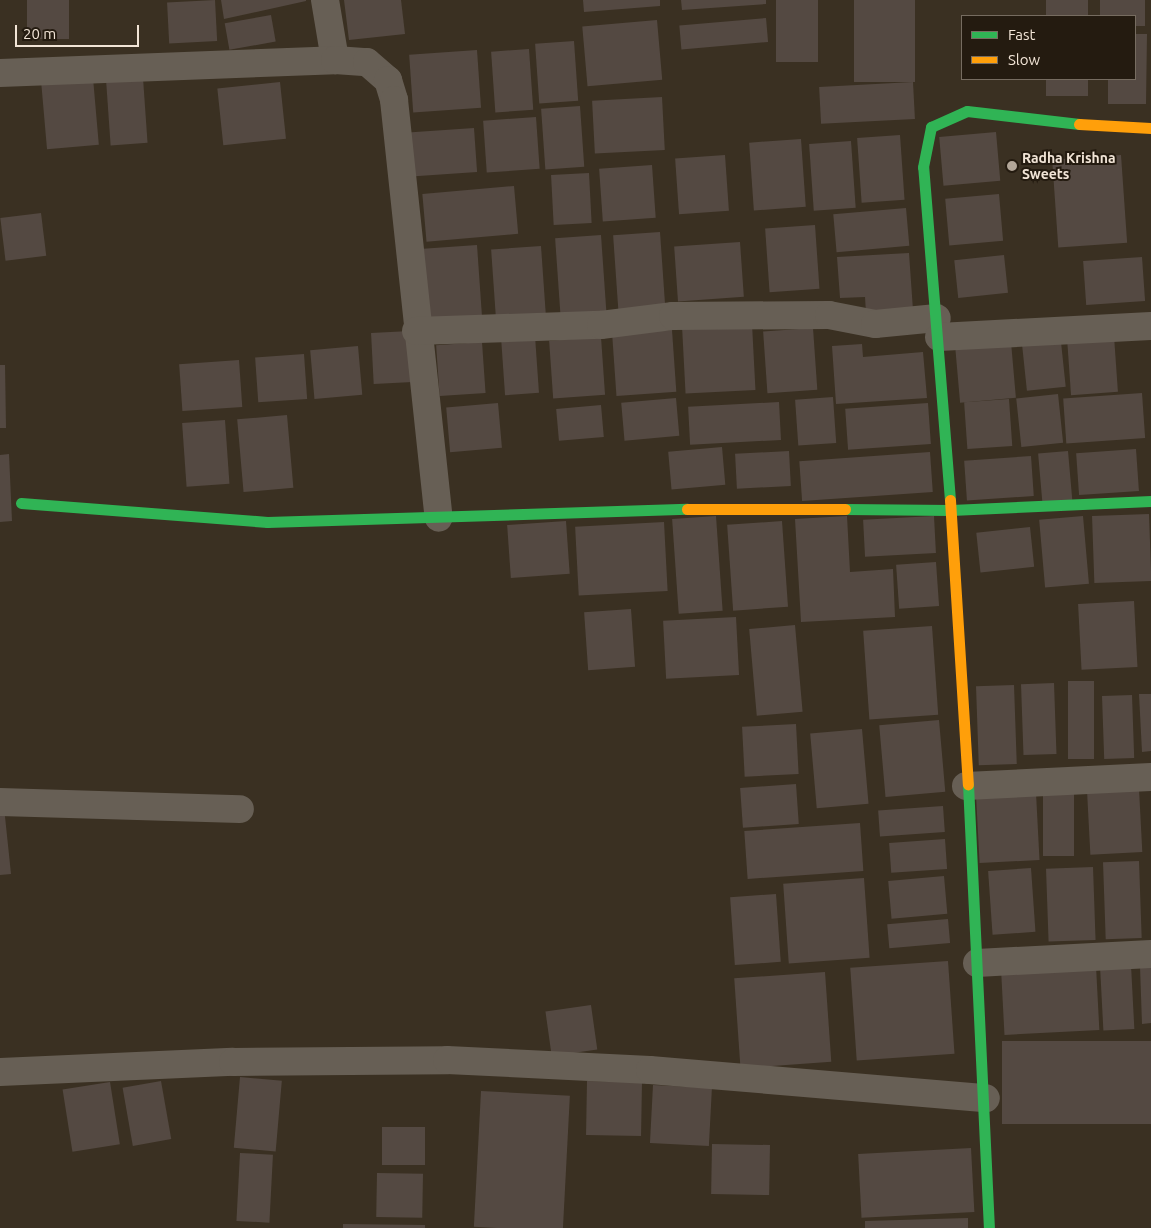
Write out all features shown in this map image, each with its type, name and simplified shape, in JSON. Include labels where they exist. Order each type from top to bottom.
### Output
[{"type":"street","points":[[325,0],[335,60]]},
{"type":"street","points":[[0,73],[335,60],[367,62],[388,80],[394,100],[416,331],[439,518]]},
{"type":"street","points":[[989,1228],[986,1098],[951,510],[938,328],[923,167],[931,127],[967,110],[1049,123],[1151,128]]},
{"type":"street","points":[[416,331],[601,325],[672,316],[829,316],[875,324],[938,328],[1151,326]]},
{"type":"street","points":[[20,503],[170,518],[267,522],[729,508],[951,510],[1151,501]]},
{"type":"street","points":[[966,786],[1151,777]]},
{"type":"street","points":[[0,802],[240,809]]},
{"type":"street","points":[[977,963],[1151,954]]},
{"type":"street","points":[[0,1072],[233,1062],[447,1060],[650,1070],[986,1098]]},
{"type":"building","points":[[27,0],[69,0],[69,39],[27,39]]},
{"type":"building","points":[[215,0],[217,41],[169,43],[167,3]]},
{"type":"building","points":[[221,0],[306,0],[306,1],[224,19]]},
{"type":"building","points":[[344,0],[401,0],[405,34],[349,40]]},
{"type":"building","points":[[583,0],[660,0],[660,6],[584,12]]},
{"type":"building","points":[[681,0],[766,0],[766,4],[682,10]]},
{"type":"building","points":[[776,0],[818,0],[818,62],[776,62]]},
{"type":"building","points":[[854,0],[915,0],[915,82],[854,82]]},
{"type":"building","points":[[1046,0],[1088,0],[1088,15],[1046,15]]},
{"type":"building","points":[[1100,0],[1145,0],[1145,26],[1136,26],[1136,15],[1100,15]]},
{"type":"building","points":[[271,15],[276,42],[229,50],[225,23]]},
{"type":"building","points":[[766,18],[768,42],[681,49],[679,26]]},
{"type":"building","points":[[657,20],[662,80],[588,86],[582,27]]},
{"type":"building","points":[[1136,34],[1147,34],[1146,104],[1108,104],[1108,80],[1136,80]]},
{"type":"building","points":[[574,41],[578,101],[539,104],[535,44]]},
{"type":"building","points":[[529,49],[533,110],[495,113],[491,52]]},
{"type":"building","points":[[477,50],[481,108],[413,113],[409,55]]},
{"type":"building","points":[[93,78],[99,145],[47,149],[41,83]]},
{"type":"building","points":[[143,78],[148,143],[111,145],[106,81]]},
{"type":"building","points":[[1046,80],[1088,80],[1088,96],[1046,96]]},
{"type":"building","points":[[280,82],[286,139],[223,145],[217,89]]},
{"type":"building","points":[[913,82],[915,119],[821,124],[819,87]]},
{"type":"building","points":[[662,97],[665,150],[595,154],[592,101]]},
{"type":"building","points":[[580,106],[584,167],[545,170],[541,109]]},
{"type":"building","points":[[536,117],[540,169],[487,173],[483,121]]},
{"type":"building","points":[[474,128],[477,172],[411,176],[408,133]]},
{"type":"building","points":[[996,132],[1000,181],[943,186],[939,137]]},
{"type":"building","points":[[900,135],[905,200],[862,203],[857,138]]},
{"type":"building","points":[[801,139],[806,207],[754,210],[749,143]]},
{"type":"building","points":[[851,141],[856,208],[814,211],[809,144]]},
{"type":"building","points":[[725,155],[729,211],[679,214],[675,158]]},
{"type":"building","points":[[1121,155],[1127,243],[1058,248],[1052,160]]},
{"type":"building","points":[[652,165],[656,218],[603,222],[599,169]]},
{"type":"building","points":[[589,173],[592,223],[554,225],[551,175]]},
{"type":"building","points":[[514,186],[518,234],[427,242],[422,194]]},
{"type":"building","points":[[999,194],[1003,241],[949,246],[945,199]]},
{"type":"building","points":[[906,208],[909,246],[837,252],[833,214]]},
{"type":"building","points":[[41,213],[46,256],[6,261],[0,218]]},
{"type":"building","points":[[815,225],[819,289],[770,292],[765,228]]},
{"type":"building","points":[[660,232],[666,312],[619,315],[613,235]]},
{"type":"building","points":[[601,235],[607,320],[561,323],[555,238]]},
{"type":"building","points":[[740,242],[744,297],[678,301],[674,247]]},
{"type":"building","points":[[477,245],[482,318],[421,322],[416,249]]},
{"type":"building","points":[[541,246],[546,317],[496,320],[491,249]]},
{"type":"building","points":[[909,253],[913,310],[866,313],[865,297],[840,298],[837,257]]},
{"type":"building","points":[[1004,255],[1008,293],[958,298],[954,260]]},
{"type":"building","points":[[1142,257],[1145,301],[1086,305],[1083,261]]},
{"type":"building","points":[[752,324],[755,390],[686,394],[682,328]]},
{"type":"building","points":[[813,328],[817,390],[767,393],[763,331]]},
{"type":"building","points":[[672,330],[676,392],[616,396],[612,334]]},
{"type":"building","points":[[410,331],[413,382],[374,384],[371,333]]},
{"type":"building","points":[[535,336],[539,393],[505,395],[501,338]]},
{"type":"building","points":[[1114,336],[1118,392],[1071,395],[1067,339]]},
{"type":"building","points":[[601,337],[605,395],[553,398],[549,341]]},
{"type":"building","points":[[482,342],[486,393],[440,396],[436,345]]},
{"type":"building","points":[[1011,342],[1016,398],[960,403],[955,347]]},
{"type":"building","points":[[1061,342],[1066,387],[1027,391],[1022,346]]},
{"type":"building","points":[[862,344],[863,357],[923,352],[927,398],[836,404],[832,346]]},
{"type":"building","points":[[358,346],[362,395],[314,399],[310,350]]},
{"type":"building","points":[[304,354],[307,399],[258,402],[255,357]]},
{"type":"building","points":[[239,360],[242,407],[182,411],[179,364]]},
{"type":"building","points":[[0,365],[5,365],[6,428],[0,428]]},
{"type":"building","points":[[1142,393],[1145,438],[1066,443],[1063,399]]},
{"type":"building","points":[[1058,394],[1063,443],[1021,447],[1016,398]]},
{"type":"building","points":[[833,397],[836,443],[798,446],[795,400]]},
{"type":"building","points":[[676,398],[679,436],[625,441],[621,403]]},
{"type":"building","points":[[1009,399],[1012,446],[967,449],[964,402]]},
{"type":"building","points":[[779,402],[781,440],[690,445],[688,407]]},
{"type":"building","points":[[498,403],[502,448],[450,452],[446,408]]},
{"type":"building","points":[[928,403],[931,444],[848,450],[845,409]]},
{"type":"building","points":[[601,405],[604,437],[559,441],[556,409]]},
{"type":"building","points":[[287,415],[293,488],[244,492],[237,419]]},
{"type":"building","points":[[225,420],[229,484],[187,487],[182,423]]},
{"type":"building","points":[[722,447],[725,485],[672,490],[668,452]]},
{"type":"building","points":[[1136,449],[1139,491],[1079,495],[1076,453]]},
{"type":"building","points":[[789,451],[791,486],[737,489],[735,454]]},
{"type":"building","points":[[1068,451],[1072,500],[1042,502],[1038,454]]},
{"type":"building","points":[[930,452],[933,492],[802,501],[799,461]]},
{"type":"building","points":[[9,454],[12,521],[0,522],[0,455]]},
{"type":"building","points":[[1031,456],[1034,496],[967,501],[964,461]]},
{"type":"building","points":[[1149,514],[1151,581],[1094,583],[1092,516]]},
{"type":"building","points":[[716,516],[723,611],[679,614],[672,519]]},
{"type":"building","points":[[847,516],[850,572],[893,569],[895,617],[801,622],[795,519]]},
{"type":"building","points":[[934,516],[936,553],[865,557],[863,520]]},
{"type":"building","points":[[1083,516],[1089,584],[1045,588],[1039,520]]},
{"type":"building","points":[[566,521],[570,574],[511,578],[507,525]]},
{"type":"building","points":[[782,521],[788,607],[733,611],[727,525]]},
{"type":"building","points":[[664,522],[668,591],[579,596],[575,527]]},
{"type":"building","points":[[1030,527],[1034,567],[980,572],[976,533]]},
{"type":"building","points":[[936,562],[939,606],[899,609],[896,565]]},
{"type":"building","points":[[1134,601],[1137,667],[1082,670],[1078,604]]},
{"type":"building","points":[[631,609],[635,667],[588,670],[584,612]]},
{"type":"building","points":[[736,617],[739,675],[666,679],[663,621]]},
{"type":"building","points":[[795,625],[803,712],[757,716],[749,629]]},
{"type":"building","points":[[932,626],[938,715],[869,720],[863,631]]},
{"type":"building","points":[[1068,681],[1094,681],[1094,759],[1068,759]]},
{"type":"building","points":[[1054,683],[1056,754],[1023,755],[1021,684]]},
{"type":"building","points":[[1014,685],[1017,764],[979,765],[976,686]]},
{"type":"building","points":[[1139,694],[1151,694],[1151,751],[1142,752]]},
{"type":"building","points":[[1132,695],[1134,758],[1104,759],[1102,696]]},
{"type":"building","points":[[939,720],[945,792],[886,797],[879,725]]},
{"type":"building","points":[[796,724],[799,774],[745,777],[742,727]]},
{"type":"building","points":[[862,729],[869,804],[817,808],[810,734]]},
{"type":"building","points":[[796,784],[799,824],[743,828],[740,788]]},
{"type":"building","points":[[1139,789],[1142,852],[1090,855],[1087,792]]},
{"type":"building","points":[[1043,791],[1074,791],[1074,856],[1043,856]]},
{"type":"building","points":[[1036,793],[1040,860],[980,863],[976,796]]},
{"type":"building","points":[[943,806],[945,832],[880,836],[878,811]]},
{"type":"building","points":[[4,807],[11,874],[0,875],[0,808]]},
{"type":"building","points":[[860,823],[863,871],[748,879],[744,831]]},
{"type":"building","points":[[945,839],[947,869],[891,873],[889,843]]},
{"type":"building","points":[[1139,861],[1142,938],[1106,939],[1103,862]]},
{"type":"building","points":[[1093,867],[1096,940],[1049,942],[1046,869]]},
{"type":"building","points":[[1031,868],[1035,932],[993,935],[988,871]]},
{"type":"building","points":[[944,876],[947,914],[892,919],[888,881]]},
{"type":"building","points":[[864,878],[870,958],[789,963],[783,884]]},
{"type":"building","points":[[776,894],[781,962],[735,965],[730,897]]},
{"type":"building","points":[[948,919],[950,943],[889,948],[887,924]]},
{"type":"building","points":[[948,961],[954,1054],[857,1061],[850,968]]},
{"type":"building","points":[[1131,965],[1134,1029],[1103,1031],[1100,967]]},
{"type":"building","points":[[1096,966],[1099,1030],[1004,1035],[1001,971]]},
{"type":"building","points":[[1140,966],[1151,966],[1151,1023],[1142,1024]]},
{"type":"building","points":[[825,972],[831,1062],[740,1068],[734,978]]},
{"type":"building","points":[[591,1005],[597,1050],[552,1056],[545,1011]]},
{"type":"building","points":[[1002,1041],[1151,1041],[1151,1124],[1002,1124]]},
{"type":"building","points":[[240,1077],[282,1081],[276,1151],[234,1148]]},
{"type":"building","points":[[161,1081],[171,1139],[133,1146],[123,1088]]},
{"type":"building","points":[[587,1081],[642,1082],[641,1136],[586,1135]]},
{"type":"building","points":[[110,1082],[120,1144],[72,1152],[63,1090]]},
{"type":"building","points":[[653,1085],[712,1088],[709,1146],[650,1143]]},
{"type":"building","points":[[481,1091],[570,1096],[563,1228],[474,1227]]},
{"type":"building","points":[[382,1127],[425,1127],[425,1165],[382,1165]]},
{"type":"building","points":[[712,1144],[770,1145],[769,1195],[711,1194]]},
{"type":"building","points":[[971,1148],[974,1212],[862,1218],[858,1154]]},
{"type":"building","points":[[240,1153],[273,1155],[269,1223],[236,1221]]},
{"type":"building","points":[[377,1173],[423,1174],[422,1218],[376,1217]]},
{"type":"building","points":[[968,1218],[968,1228],[865,1228],[865,1221]]},
{"type":"building","points":[[343,1224],[425,1225],[425,1228],[343,1228]]},
{"type":"traffic: fast","points":[[950,500],[923,167],[931,127],[967,111],[1079,124]]},
{"type":"traffic: fast","points":[[845,509],[951,510],[1151,501]]},
{"type":"traffic: fast","points":[[21,503],[267,522],[687,509]]},
{"type":"traffic: fast","points":[[968,784],[989,1228]]},
{"type":"traffic: slow","points":[[1079,124],[1151,128]]},
{"type":"traffic: slow","points":[[950,500],[968,784]]},
{"type":"traffic: slow","points":[[687,509],[845,509]]},
{"type":"place","name":"Radha Krishna Sweets","points":[[1012,166]]}]
